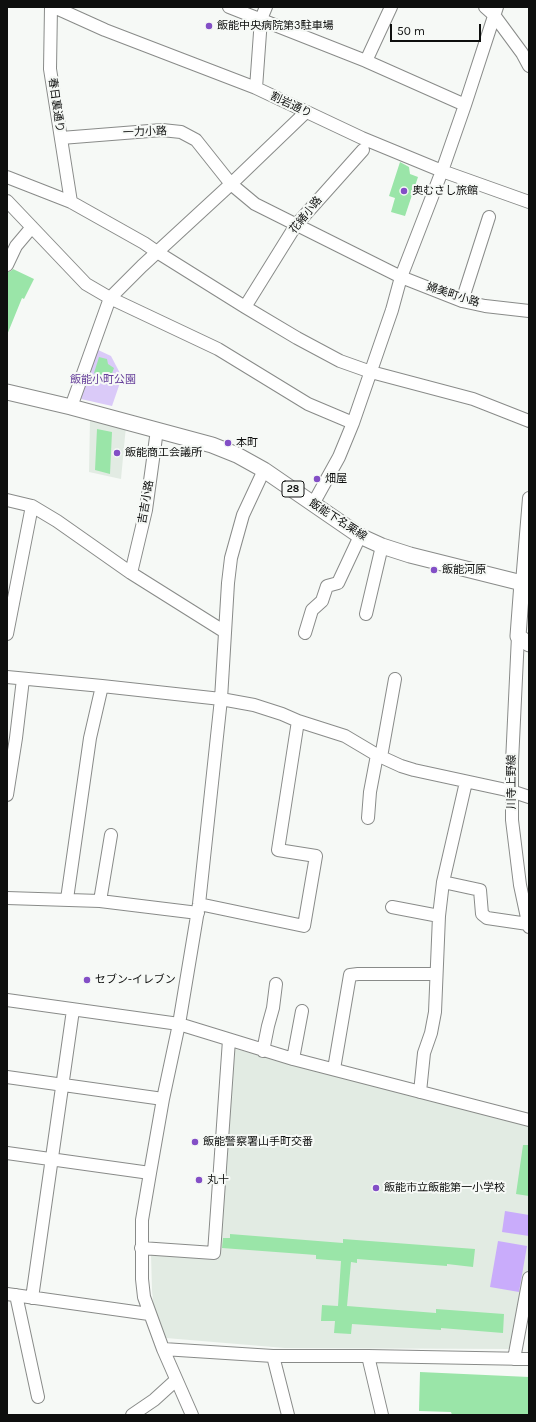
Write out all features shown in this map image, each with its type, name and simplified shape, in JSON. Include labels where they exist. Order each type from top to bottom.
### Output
[{"type":"main road","name":"飯能下名栗線","points":[[7,392],[212,444],[237,454],[264,470],[360,536],[382,546],[410,555],[522,583]]},
{"type":"main road","points":[[522,583],[524,637]]},
{"type":"street","name":"割岩通り","points":[[52,7],[105,30],[256,88],[306,112],[442,172],[529,202]]},
{"type":"street","name":"春日裏通り","points":[[52,7],[50,69],[71,202]]},
{"type":"street","points":[[229,7],[366,61],[465,105]]},
{"type":"street","points":[[256,88],[261,19],[266,7]]},
{"type":"street","points":[[366,61],[391,7]]},
{"type":"street","points":[[485,7],[495,11],[526,54],[529,66]]},
{"type":"street","points":[[313,504],[339,457],[353,423],[402,277],[442,172],[495,11]]},
{"type":"street","points":[[71,408],[110,298],[306,112]]},
{"type":"street","name":"一力小路","points":[[61,138],[162,130],[181,132],[196,140],[231,184],[255,204],[296,225]]},
{"type":"street","name":"花緒小路","points":[[245,306],[296,225],[363,150]]},
{"type":"street","points":[[7,178],[71,202],[144,243],[297,338],[340,361],[371,372],[473,400],[529,421]]},
{"type":"street","points":[[7,201],[86,284],[110,298],[218,350],[308,404],[353,423]]},
{"type":"street","points":[[462,301],[489,217]]},
{"type":"street","name":"婦美町小路","points":[[296,225],[402,277],[462,301],[485,306],[529,311]]},
{"type":"street","points":[[7,265],[16,246],[32,227]]},
{"type":"street","name":"吉吉小路","points":[[131,573],[146,510],[156,430]]},
{"type":"street","points":[[192,1415],[163,1349],[144,1297],[141,1248],[142,1220],[199,909],[221,699],[228,583],[232,558],[243,515],[264,470]]},
{"type":"street","points":[[522,583],[529,498]]},
{"type":"street","points":[[7,500],[32,506],[58,521],[131,573],[225,632]]},
{"type":"street","points":[[7,634],[32,506]]},
{"type":"street","points":[[305,633],[312,610],[322,601],[327,586],[338,583],[360,536]]},
{"type":"street","points":[[366,614],[382,546]]},
{"type":"street","name":"川寺上野線","points":[[524,637],[511,791],[515,851],[520,885],[528,921]]},
{"type":"street","points":[[7,677],[221,699],[254,705],[282,714],[298,722],[345,736],[379,756],[414,770],[511,791],[529,798]]},
{"type":"street","points":[[7,795],[23,679]]},
{"type":"street","points":[[368,818],[370,792],[395,679]]},
{"type":"street","points":[[67,899],[90,738],[102,686]]},
{"type":"street","points":[[7,898],[67,899],[199,909],[304,926],[316,856],[278,850],[298,722]]},
{"type":"street","points":[[420,1092],[424,1053],[431,1034],[435,1012],[439,916],[443,882],[466,782]]},
{"type":"street","points":[[100,901],[111,835]]},
{"type":"street","points":[[443,882],[480,890],[482,914],[487,918],[528,921]]},
{"type":"street","points":[[392,907],[439,916]]},
{"type":"street","points":[[334,1069],[350,975],[436,974]]},
{"type":"street","points":[[264,1051],[268,1026],[273,1008],[276,984]]},
{"type":"street","points":[[7,1000],[179,1024],[293,1059],[529,1120]]},
{"type":"street","points":[[32,1298],[73,1010]]},
{"type":"street","points":[[293,1059],[302,1011]]},
{"type":"street","points":[[141,1248],[214,1253],[229,1040]]},
{"type":"street","points":[[7,1077],[163,1099]]},
{"type":"street","points":[[7,1153],[150,1173]]},
{"type":"street","points":[[514,1359],[529,1278]]},
{"type":"street","points":[[38,1397],[11,1294],[149,1314]]},
{"type":"street","points":[[163,1349],[273,1356],[529,1359]]},
{"type":"street","points":[[273,1356],[288,1415]]},
{"type":"street","points":[[368,1356],[382,1415]]},
{"type":"street","points":[[132,1415],[154,1400],[176,1380]]},
{"type":"shaded area","name":"飯能商工会議所","points":[[90,418],[126,426],[121,479],[89,472]]},
{"type":"shaded area","name":"飯能市立飯能第一小学校","points":[[235,1049],[529,1123],[529,1268],[511,1349],[285,1348],[166,1338],[154,1312],[151,1254],[218,1258]]},
{"type":"shaded area","points":[[505,1211],[529,1215],[529,1236],[502,1232]]},
{"type":"shaded area","points":[[498,1241],[527,1246],[519,1292],[490,1287]]},
{"type":"green space","name":"飯能小町公園","points":[[96,349],[111,356],[122,377],[112,406],[81,399],[87,374]]},
{"type":"building","points":[[400,162],[409,167],[410,174],[418,177],[405,216],[391,212],[395,198],[389,196]]},
{"type":"building","points":[[13,269],[34,279],[24,299],[22,298],[7,335],[7,272]]},
{"type":"building","points":[[99,357],[107,359],[108,364],[114,368],[111,376],[104,373],[103,376],[94,373]]},
{"type":"building","points":[[97,429],[112,432],[110,474],[95,470]]},
{"type":"building","points":[[523,1145],[529,1145],[529,1196],[516,1194]]},
{"type":"building","points":[[230,1234],[343,1243],[343,1239],[475,1249],[473,1267],[447,1264],[447,1266],[357,1259],[357,1263],[351,1262],[347,1306],[436,1313],[436,1309],[504,1314],[503,1333],[441,1328],[441,1330],[352,1324],[351,1334],[334,1333],[335,1321],[321,1321],[322,1305],[338,1306],[341,1261],[316,1259],[316,1255],[222,1248],[223,1238],[230,1238]]},
{"type":"building","points":[[420,1372],[529,1377],[529,1415],[452,1415],[451,1412],[419,1411]]},
{"type":"place","name":"飯能中央病院第3駐車場","points":[[209,26]]},
{"type":"place","name":"奥むさし旅館","points":[[404,191]]},
{"type":"place","name":"本町","points":[[228,443]]},
{"type":"place","name":"飯能商工会議所","points":[[117,453]]},
{"type":"place","name":"畑屋","points":[[317,479]]},
{"type":"place","name":"飯能河原","points":[[434,570]]},
{"type":"place","name":"セブン-イレブン","points":[[87,980]]},
{"type":"place","name":"飯能警察署山手町交番","points":[[195,1142]]},
{"type":"place","name":"丸十","points":[[199,1180]]},
{"type":"place","name":"飯能市立飯能第一小学校","points":[[376,1188]]}]
